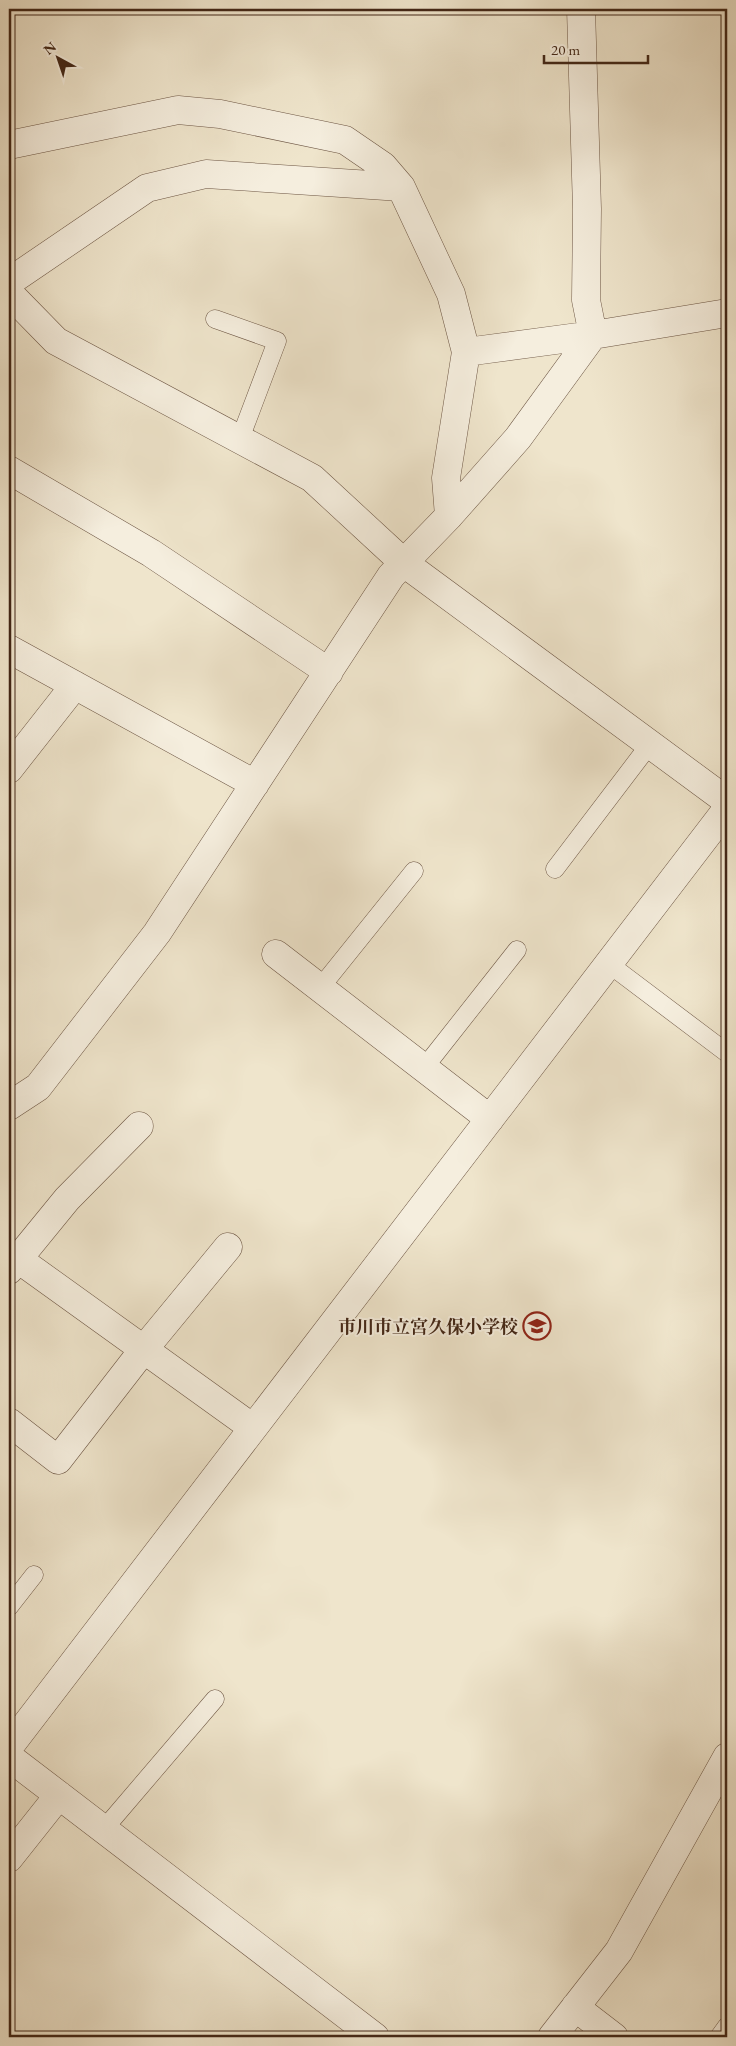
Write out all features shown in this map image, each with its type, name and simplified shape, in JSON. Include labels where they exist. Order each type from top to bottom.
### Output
[{"type":"street","points":[[9,1106],[38,1087],[152,941],[391,576],[449,516],[518,438],[593,335],[586,300],[587,209],[581,9]]},
{"type":"street","points":[[9,145],[178,110],[220,114],[344,140],[383,166],[401,188],[451,294],[466,352],[446,478],[449,516]]},
{"type":"street","points":[[9,282],[147,188],[206,174],[401,188]]},
{"type":"street","points":[[9,293],[56,341],[312,478],[404,563],[727,801]]},
{"type":"street","points":[[466,352],[593,335],[727,313]]},
{"type":"street","points":[[9,470],[151,554],[329,672]]},
{"type":"street","points":[[9,649],[255,784]]},
{"type":"street","points":[[9,769],[75,685]]},
{"type":"street","points":[[9,1747],[727,809]]},
{"type":"street","points":[[276,954],[490,1120]]},
{"type":"street","points":[[139,1126],[67,1199],[14,1264],[144,1349],[253,1428]]},
{"type":"street","points":[[9,1422],[58,1460],[144,1349],[228,1247]]},
{"type":"street","points":[[9,1756],[375,2037]]},
{"type":"street","points":[[552,2037],[619,1951],[727,1758]]},
{"type":"street","points":[[9,1858],[59,1795]]},
{"type":"street","points":[[575,2007],[614,2037]]},
{"type":"lane","points":[[215,319],[277,341],[240,439]]},
{"type":"lane","points":[[555,869],[650,744]]},
{"type":"lane","points":[[320,988],[414,871]]},
{"type":"lane","points":[[424,1068],[517,950]]},
{"type":"lane","points":[[609,964],[725,1046]]},
{"type":"lane","points":[[9,1607],[34,1575]]},
{"type":"lane","points":[[104,1830],[215,1699]]},
{"type":"lane","points":[[718,2037],[727,2026]]},
{"type":"place","name":"市川市立宮久保小学校","points":[[537,1326]]}]
